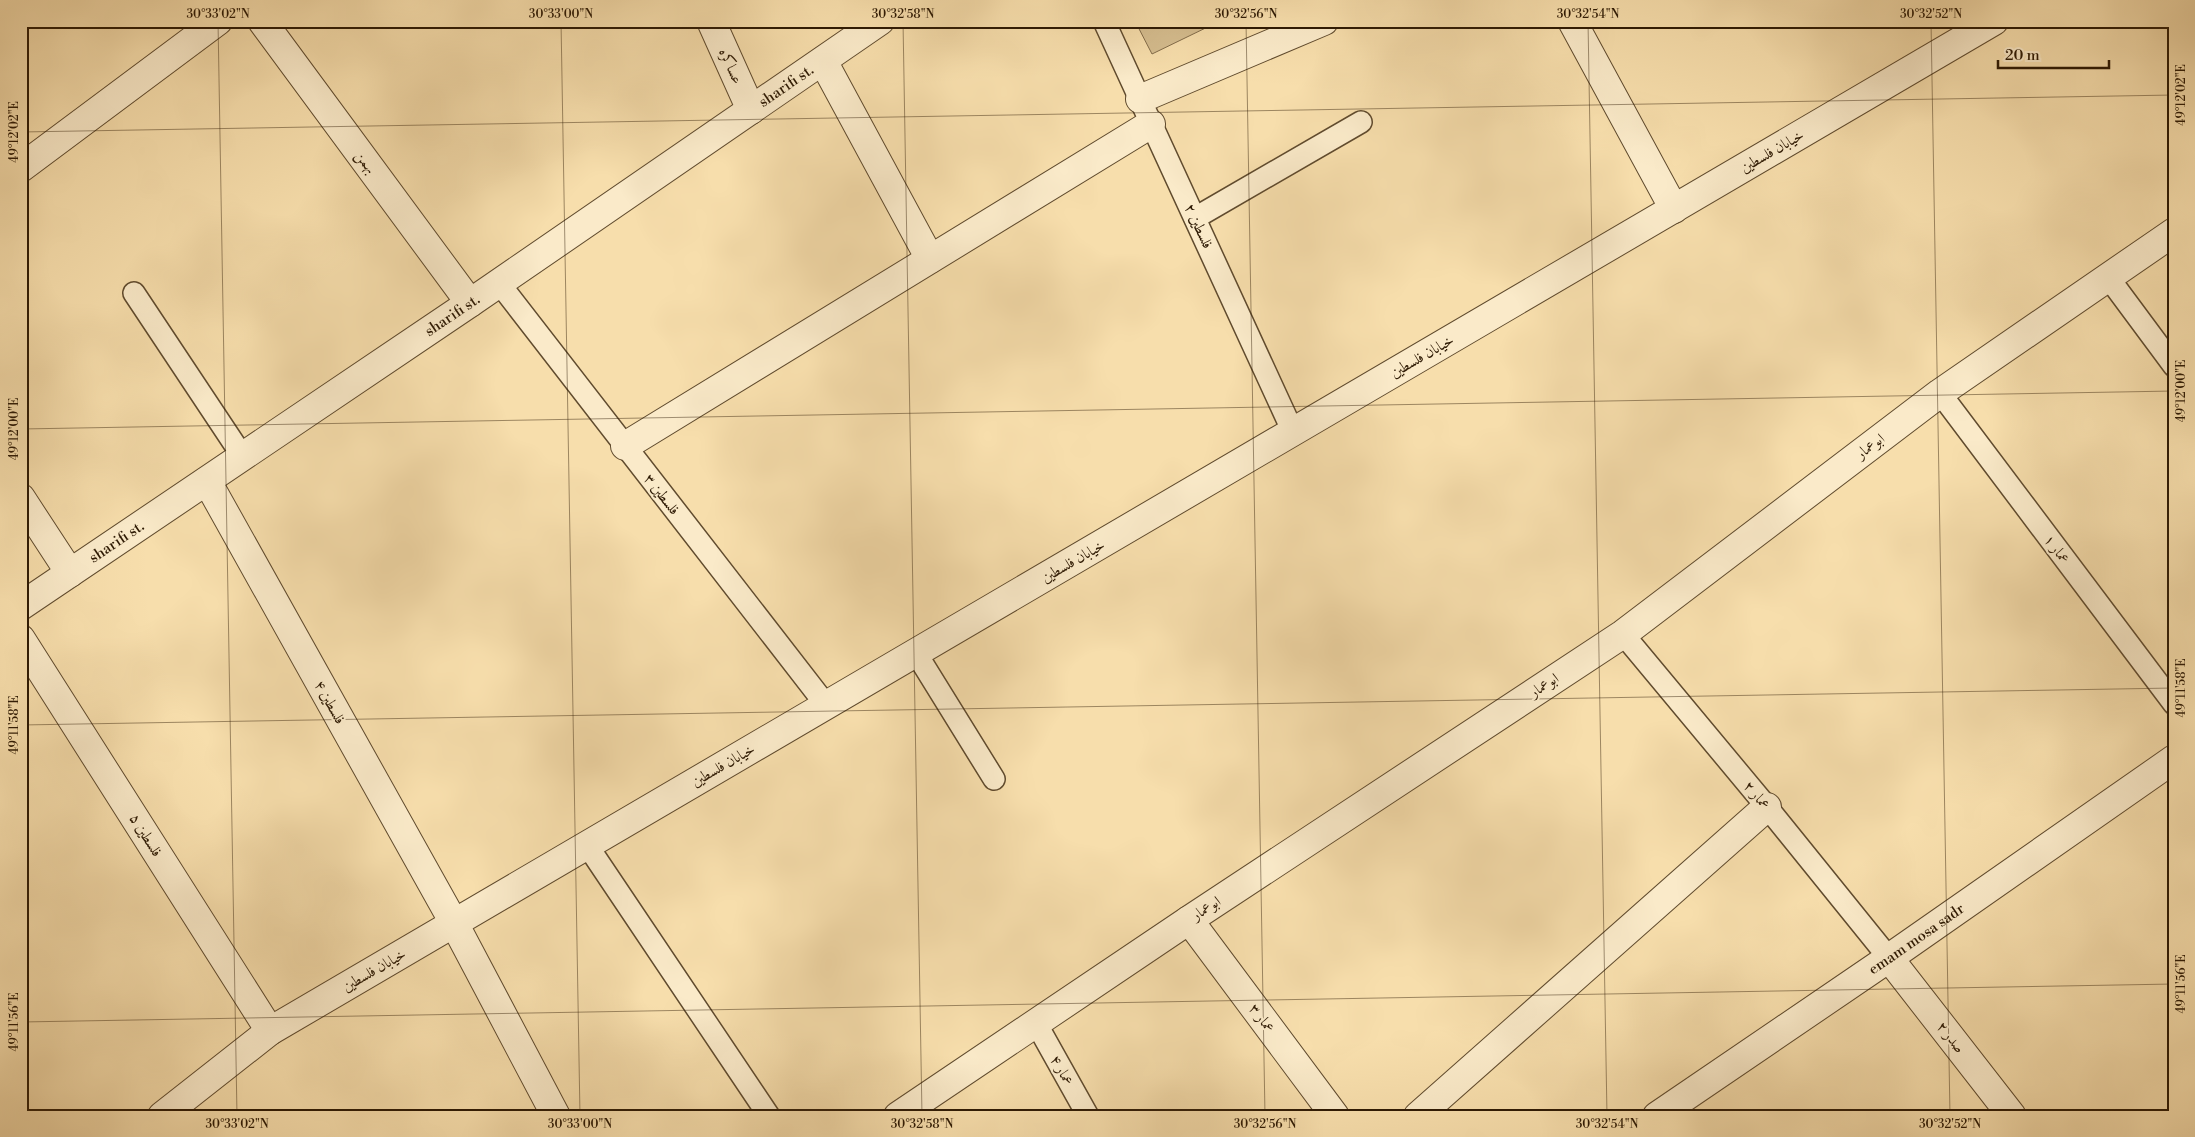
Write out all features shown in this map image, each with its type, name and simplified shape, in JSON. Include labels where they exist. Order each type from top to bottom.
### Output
[{"type":"street","points":[[21,168],[218,21]]},
{"type":"street","name":"بهمن","points":[[262,21],[470,303]]},
{"type":"street","name":"عساکره","points":[[711,21],[751,110]]},
{"type":"street","name":"sharifi st.","points":[[21,606],[470,303],[880,21]]},
{"type":"street","points":[[1140,99],[1324,21]]},
{"type":"street","points":[[1572,21],[1674,208]]},
{"type":"street","name":"خیابان فلسطین","points":[[162,1116],[270,1031],[1994,21]]},
{"type":"street","points":[[823,61],[930,259]]},
{"type":"street","points":[[625,446],[1151,124]]},
{"type":"street","name":"ابوعمار","points":[[898,1116],[1188,920],[1622,634],[1940,393],[2174,232]]},
{"type":"street","name":"فلسطین ۴","points":[[207,481],[454,922],[556,1116]]},
{"type":"street","points":[[21,498],[70,573]]},
{"type":"street","name":"فلسطین ۵","points":[[21,639],[270,1031]]},
{"type":"street","name":"emam mosa sadr","points":[[1657,1116],[1889,958],[2174,759]]},
{"type":"street","points":[[1418,1116],[1767,807]]},
{"type":"street","name":"عمار ۳","points":[[1188,920],[1335,1116]]},
{"type":"street","name":"صدر ۲","points":[[1889,958],[2002,1113]]},
{"type":"lane","name":"فلسطین ۲","points":[[1104,21],[1294,432]]},
{"type":"lane","points":[[1195,218],[1361,122]]},
{"type":"lane","points":[[2108,277],[2174,366]]},
{"type":"lane","name":"فلسطین ۳","points":[[499,283],[826,705]]},
{"type":"lane","points":[[134,292],[242,457]]},
{"type":"lane","name":"عمار ۱","points":[[1940,393],[2174,704]]},
{"type":"lane","name":"عمار ۲","points":[[1622,634],[1767,807],[1889,958]]},
{"type":"lane","points":[[916,653],[994,779]]},
{"type":"lane","points":[[587,845],[770,1116]]},
{"type":"lane","name":"عمار ۴","points":[[1036,1023],[1088,1116]]},
{"type":"shaded area","points":[[1135,21],[1220,21],[1152,54]]}]
